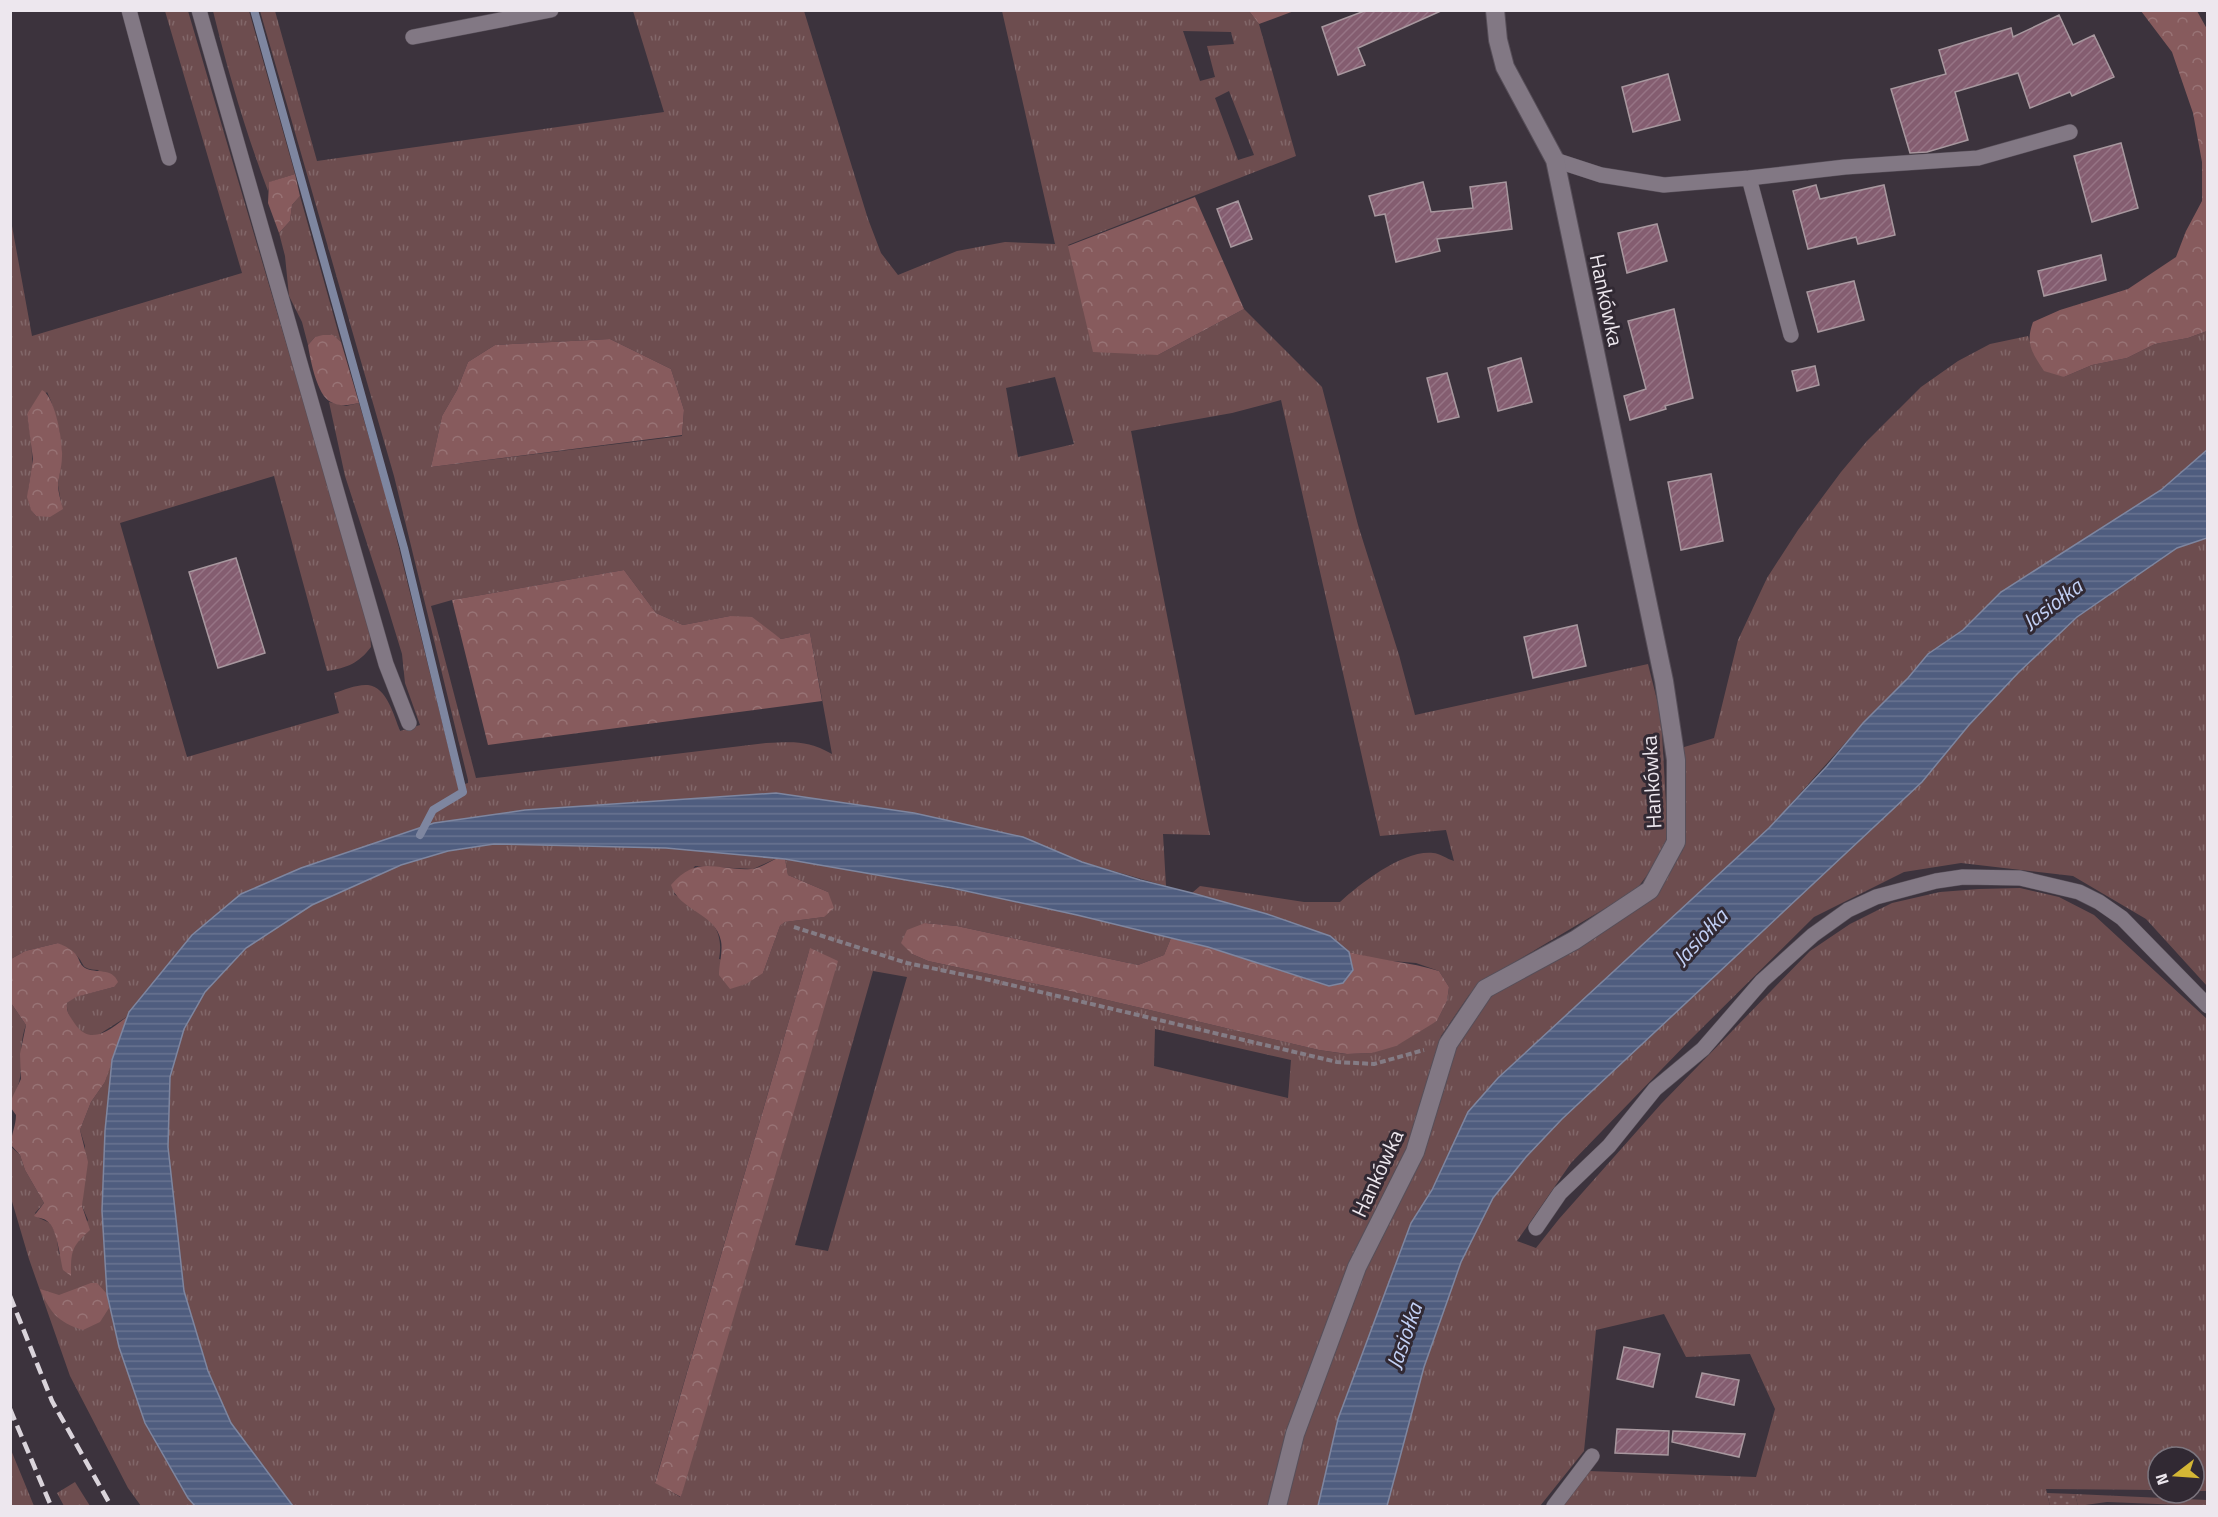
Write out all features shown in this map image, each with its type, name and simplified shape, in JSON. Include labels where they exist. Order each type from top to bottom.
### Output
[{"type":"street","name":"Hankówka","points":[[1277,1506],[1295,1434],[1357,1267],[1415,1152],[1448,1044],[1485,989],[1575,939],[1650,890],[1676,842],[1676,760],[1664,681],[1555,160],[1505,66],[1498,40],[1495,10]]},
{"type":"lane","points":[[129,10],[169,158]]},
{"type":"lane","points":[[199,10],[386,663],[409,723]]},
{"type":"lane","points":[[412,37],[551,10]]},
{"type":"lane","points":[[1555,160],[1600,175],[1664,185],[1845,167],[1978,158],[2070,132]]},
{"type":"lane","points":[[1749,178],[1791,335]]},
{"type":"lane","points":[[1536,1228],[1560,1193],[1610,1146],[1655,1089],[1703,1049],[1762,981],[1813,935],[1848,910],[1876,897],[1936,881],[1963,877],[2020,878],[2079,892],[2122,918],[2208,1006]]},
{"type":"lane","points":[[1554,1506],[1592,1456]]},
{"type":"path","points":[[794,927],[907,963],[994,981],[1337,1062],[1374,1064],[1448,1044]]},
{"type":"green space","points":[[165,11],[188,11],[369,623],[371,647],[352,664],[327,671],[274,476],[120,523],[187,757],[339,713],[334,693],[359,685],[375,687],[385,696],[400,731],[420,725],[405,683],[402,654],[345,476],[329,402],[346,406],[359,403],[386,496],[458,786],[468,783],[468,780],[394,476],[260,11],[275,11],[317,161],[664,112],[633,11],[804,11],[868,219],[881,253],[898,275],[957,251],[1005,242],[1055,244],[1002,11],[1249,11],[1259,24],[1296,156],[1068,245],[1158,355],[1244,309],[1322,387],[1358,525],[1399,655],[1415,715],[1648,664],[1661,716],[1668,839],[1662,855],[1636,890],[1508,966],[1469,995],[1441,1036],[1408,1151],[1271,1506],[293,1506],[231,1423],[208,1371],[184,1291],[168,1147],[170,1077],[184,1029],[205,992],[246,948],[312,905],[401,865],[448,851],[494,844],[666,848],[777,858],[753,869],[695,866],[674,894],[702,914],[715,927],[719,935],[719,959],[763,973],[780,926],[785,922],[824,917],[828,892],[788,875],[785,859],[1027,904],[1171,938],[1164,955],[1138,965],[957,926],[925,923],[912,954],[928,961],[1069,991],[1319,1050],[1346,1054],[1372,1053],[1437,1021],[1447,1001],[1449,987],[1439,971],[1416,963],[1380,960],[1349,952],[1330,936],[1267,914],[1192,893],[1200,886],[1304,902],[1340,902],[1383,869],[1409,857],[1421,853],[1433,853],[1454,861],[1446,830],[1380,836],[1281,400],[1232,413],[1131,431],[1210,835],[1163,834],[1166,886],[1082,862],[1023,837],[914,813],[776,793],[525,810],[434,823],[301,868],[192,935],[128,1016],[98,1035],[87,1036],[72,1022],[67,1003],[75,997],[114,987],[98,970],[85,967],[75,954],[58,943],[25,951],[11,959],[10,215],[32,336],[242,273]],"holes":[[[1183,31],[1231,32],[1234,44],[1207,46],[1215,77],[1200,81]],[[1229,91],[1254,155],[1238,160],[1215,98]],[[610,339],[671,369],[684,410],[682,436],[431,467],[442,416],[457,390],[468,362],[495,345]],[[1055,377],[1074,444],[1018,457],[1006,388]],[[47,392],[59,429],[62,453],[58,485],[62,508],[36,516],[31,509],[28,495],[32,446],[27,414]],[[624,570],[656,613],[683,625],[730,616],[769,631],[781,639],[810,633],[832,754],[808,744],[766,743],[476,778],[431,606],[452,600]],[[810,948],[681,1497],[655,1482]],[[873,971],[907,977],[828,1251],[795,1245]],[[1155,1029],[1291,1060],[1288,1098],[1154,1066]]]},
{"type":"green space","points":[[213,11],[249,11],[295,174],[270,182],[268,191],[238,102]]},
{"type":"green space","points":[[1249,11],[1294,11],[1259,24]]},
{"type":"green space","points":[[2141,11],[2197,11],[2207,29],[2207,331],[2188,338],[2155,344],[2127,358],[2092,365],[2064,377],[2044,371],[2036,358],[2030,342],[2033,322],[2060,310],[2128,289],[2176,257],[2186,231],[2202,201],[2202,162],[2193,113],[2172,52]]},
{"type":"green space","points":[[295,174],[300,196],[292,205],[290,221],[279,233],[268,203],[269,182]]},
{"type":"green space","points":[[300,196],[341,342],[333,336],[315,337],[308,345],[302,322],[289,296],[285,256],[279,233],[290,221],[292,205]]},
{"type":"green space","points":[[1195,197],[1244,309],[1158,355],[1093,352],[1068,246]]},
{"type":"green space","points":[[2207,331],[2207,450],[2162,490],[2001,592],[1963,630],[1928,654],[1769,828],[1498,1078],[1468,1112],[1432,1190],[1411,1223],[1338,1419],[1318,1506],[1284,1506],[1301,1432],[1364,1270],[1425,1145],[1446,1084],[1452,1052],[1493,992],[1669,869],[1683,850],[1681,748],[1714,738],[1738,640],[1767,578],[1798,530],[1841,472],[1867,441],[1921,387],[1958,361],[1990,344],[2028,336],[2034,354],[2064,377],[2092,365],[2127,358],[2155,344],[2188,338]]},
{"type":"green space","points":[[333,335],[341,342],[359,403],[338,405],[331,402],[318,385],[308,345],[315,337]]},
{"type":"green space","points":[[610,339],[671,369],[684,410],[682,435],[431,467],[442,416],[457,390],[468,362],[495,345]]},
{"type":"green space","points":[[42,390],[51,401],[60,431],[62,449],[58,485],[63,509],[50,517],[36,516],[31,510],[27,497],[33,459],[27,414]]},
{"type":"green space","points":[[2207,538],[2207,986],[2146,919],[2073,876],[1961,863],[1904,872],[1814,917],[1571,1163],[1517,1241],[1536,1248],[1661,1104],[1810,951],[1850,924],[1892,903],[1940,892],[2020,888],[2059,897],[2094,915],[2207,1019],[2207,1491],[2206,1445],[2146,1445],[2146,1490],[2046,1489],[2050,1506],[1562,1506],[1588,1471],[1756,1477],[1775,1409],[1750,1354],[1686,1357],[1664,1314],[1596,1330],[1584,1451],[1540,1506],[1387,1506],[1424,1367],[1461,1262],[1493,1198],[1526,1157],[1562,1119],[1922,782],[1969,725],[2018,673],[2077,617],[2177,548]]},
{"type":"green space","points":[[624,570],[656,613],[683,625],[730,616],[752,617],[781,639],[810,633],[822,701],[488,745],[452,600]]},
{"type":"green space","points":[[777,858],[785,859],[788,875],[828,892],[834,908],[824,917],[785,922],[780,926],[763,973],[746,984],[730,989],[719,975],[721,941],[718,932],[705,918],[681,901],[671,885],[681,875],[699,867],[754,869]]},
{"type":"green space","points":[[925,923],[957,926],[1138,965],[1164,955],[1171,938],[1208,947],[1329,986],[1353,970],[1349,952],[1439,971],[1449,987],[1447,1001],[1437,1021],[1396,1046],[1372,1053],[1347,1054],[1319,1050],[1069,991],[928,961],[912,954],[901,943],[907,930]]},
{"type":"green space","points":[[58,943],[73,952],[85,968],[112,974],[118,982],[114,987],[76,997],[67,1003],[69,1014],[81,1031],[94,1035],[101,1033],[128,1016],[105,1082],[91,1102],[80,1130],[88,1162],[82,1206],[90,1230],[73,1250],[71,1276],[63,1270],[56,1236],[50,1224],[34,1216],[44,1203],[25,1170],[20,1155],[11,1145],[16,1115],[11,1108],[11,1100],[21,1079],[20,1054],[26,1025],[11,1003],[11,959],[25,951]]},
{"type":"green space","points":[[810,948],[838,961],[681,1497],[655,1483]]},
{"type":"green space","points":[[11,1003],[26,1025],[23,1035],[21,1072],[11,1100]]},
{"type":"green space","points":[[112,1060],[105,1131],[102,1211],[107,1294],[119,1347],[145,1423],[188,1498],[195,1506],[141,1506],[128,1488],[70,1376],[29,1259],[11,1198],[10,1146],[20,1155],[25,1170],[44,1203],[35,1213],[39,1218],[50,1223],[56,1234],[59,1254],[71,1251],[88,1220],[82,1206],[85,1146],[80,1130],[91,1102],[105,1082]]},
{"type":"green space","points":[[91,1283],[97,1283],[107,1294],[109,1308],[100,1322],[83,1330],[61,1320],[47,1304],[40,1289],[59,1295]]},
{"type":"green space","points":[[11,1450],[34,1506],[11,1506]]},
{"type":"green space","points":[[75,1482],[90,1506],[64,1506],[57,1493]]},
{"type":"green space","points":[[2047,1493],[2075,1494],[2078,1506],[2050,1506]]},
{"type":"green space","points":[[2075,1494],[2146,1497],[2146,1504],[2107,1502],[2078,1506]]},
{"type":"water","name":"Jasiołka","points":[[2207,450],[2207,538],[2177,548],[2077,617],[2018,673],[1969,725],[1922,782],[1562,1119],[1526,1157],[1493,1198],[1461,1262],[1424,1367],[1387,1506],[1318,1506],[1338,1419],[1411,1223],[1432,1190],[1468,1112],[1498,1078],[1769,828],[1928,654],[1963,630],[2001,592],[2161,490]]},
{"type":"water","points":[[776,793],[914,813],[1023,837],[1082,862],[1267,914],[1330,936],[1349,952],[1353,970],[1343,983],[1329,986],[1208,947],[952,888],[785,859],[666,848],[494,844],[448,851],[401,865],[312,905],[246,948],[205,992],[184,1029],[170,1077],[168,1147],[184,1291],[208,1371],[231,1423],[293,1506],[195,1506],[188,1498],[145,1423],[119,1347],[107,1294],[102,1211],[105,1131],[112,1060],[129,1012],[192,935],[241,894],[301,868],[434,823],[525,810]]},
{"type":"building","points":[[1367,10],[1443,10],[1358,48],[1365,65],[1338,75],[1322,27]]},
{"type":"building","points":[[2059,15],[2073,45],[2094,35],[2114,77],[2072,96],[2070,92],[2030,108],[2018,73],[1955,92],[1968,140],[1927,152],[1910,153],[1891,89],[1946,74],[1939,50],[2011,28],[2013,37]]},
{"type":"building","points":[[1668,74],[1680,120],[1633,132],[1622,87]]},
{"type":"building","points":[[2121,143],[2138,208],[2092,222],[2074,156]]},
{"type":"building","points":[[1423,182],[1431,212],[1473,208],[1470,187],[1506,182],[1512,229],[1437,239],[1440,251],[1396,262],[1385,214],[1375,216],[1369,196]]},
{"type":"building","points":[[1816,185],[1820,199],[1884,185],[1895,235],[1858,244],[1856,237],[1808,249],[1793,191]]},
{"type":"building","points":[[1238,201],[1252,239],[1231,247],[1217,209]]},
{"type":"building","points":[[1657,224],[1667,261],[1627,273],[1618,233]]},
{"type":"building","points":[[2101,255],[2106,280],[2044,296],[2038,271]]},
{"type":"building","points":[[1854,281],[1864,320],[1818,332],[1807,292]]},
{"type":"building","points":[[1674,309],[1693,398],[1630,420],[1624,396],[1646,389],[1628,321]]},
{"type":"building","points":[[1521,358],[1532,402],[1498,411],[1488,368]]},
{"type":"building","points":[[1815,366],[1819,385],[1797,391],[1792,371]]},
{"type":"building","points":[[1447,373],[1459,417],[1438,422],[1427,378]]},
{"type":"building","points":[[1711,474],[1723,541],[1681,550],[1668,482]]},
{"type":"building","points":[[236,558],[265,653],[218,668],[189,572]]},
{"type":"building","points":[[1577,625],[1586,666],[1533,678],[1524,637]]},
{"type":"building","points":[[1624,1347],[1660,1354],[1653,1387],[1617,1379]]},
{"type":"building","points":[[1702,1373],[1739,1380],[1734,1405],[1696,1397]]},
{"type":"building","points":[[1617,1429],[1669,1431],[1668,1455],[1615,1453]]},
{"type":"building","points":[[1673,1431],[1745,1434],[1739,1457],[1672,1442]]},
{"type":"waterway","points":[[254,10],[404,548],[463,792],[433,810],[420,835]]},
{"type":"railway","points":[[10,1296],[52,1401],[111,1506]]},
{"type":"railway","points":[[10,1409],[51,1506]]}]
